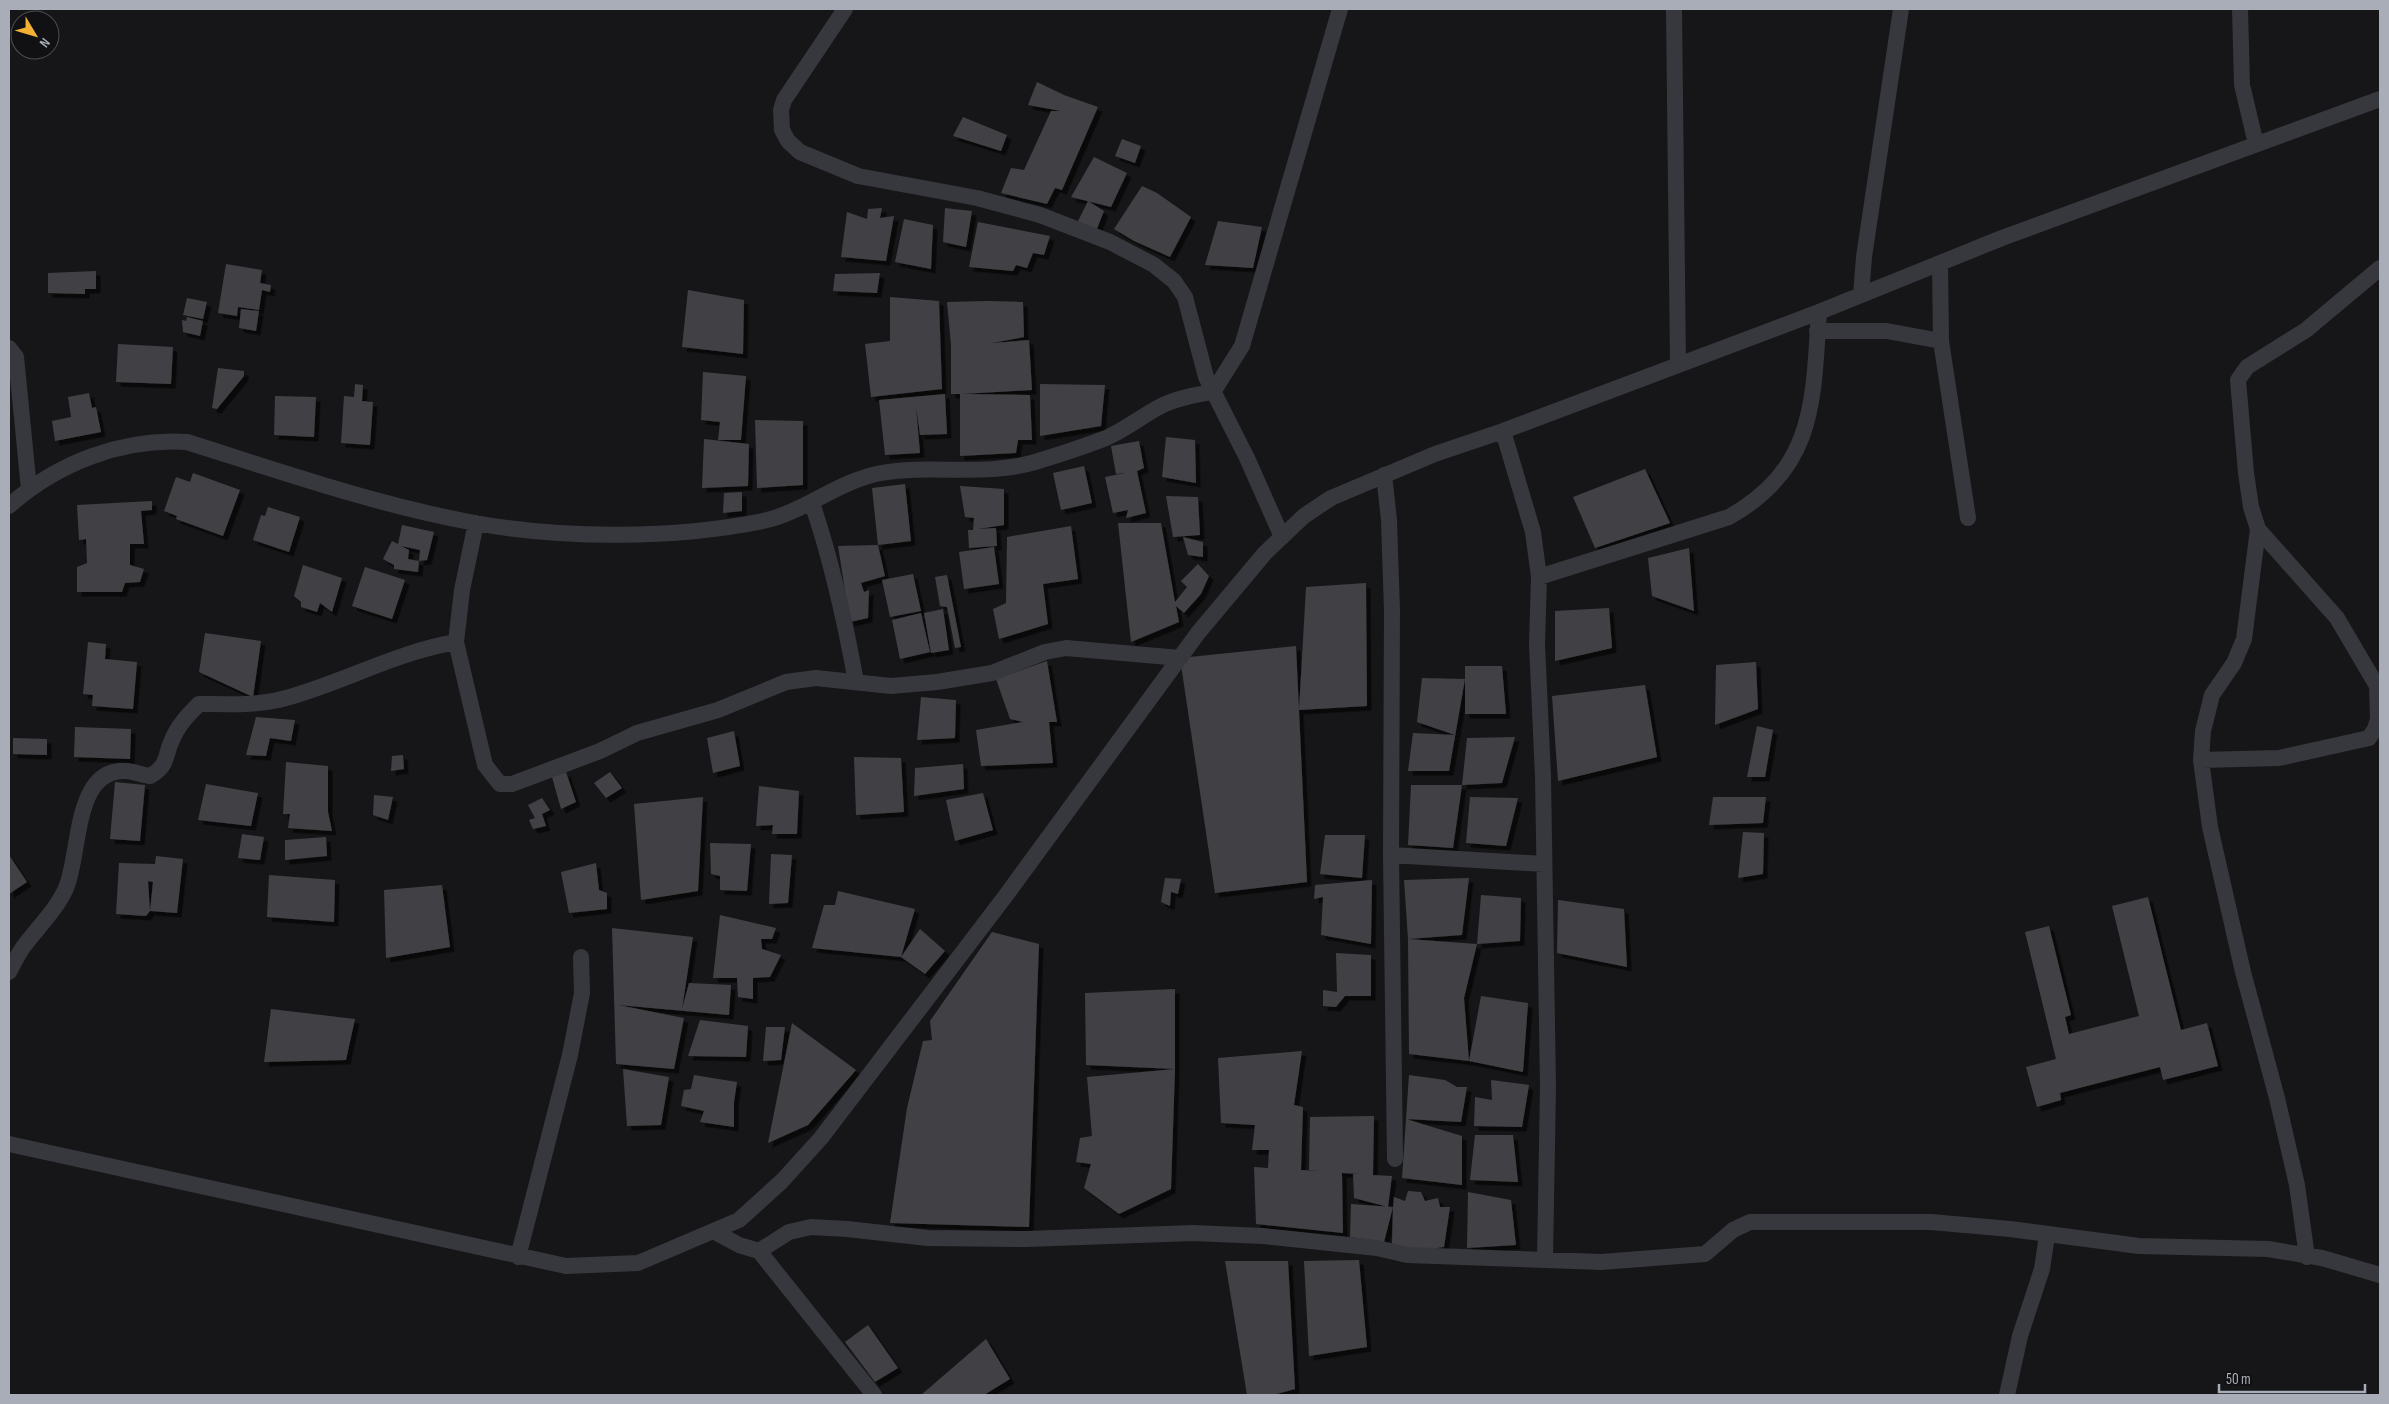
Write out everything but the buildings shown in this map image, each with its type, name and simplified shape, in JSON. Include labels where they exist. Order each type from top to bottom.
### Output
[{"type":"street","points":[[845,9],[784,100],[781,110],[782,130],[795,148],[858,176],[977,198],[1040,215],[1110,242],[1154,265],[1174,281],[1185,297],[1201,360],[1212,392],[1247,458],[1282,537]]},
{"type":"street","points":[[9,506],[29,489],[78,462],[106,451],[131,445],[168,441],[187,442],[326,486],[476,523],[576,534],[656,534],[763,521],[812,503],[834,489],[878,474],[915,469],[988,470],[1033,462],[1106,438],[1134,424],[1162,405],[1212,392],[1242,346],[1340,9]]},
{"type":"street","points":[[1674,9],[1678,365]]},
{"type":"street","points":[[1861,295],[1864,257],[1901,9]]},
{"type":"street","points":[[2240,9],[2242,85],[2256,144]]},
{"type":"street","points":[[9,1144],[566,1266],[638,1263],[714,1232],[739,1220],[782,1181],[821,1138],[1004,898],[1180,658],[1259,560],[1304,516],[1331,498],[1435,454],[1503,431],[1818,312],[1940,263],[2380,99]]},
{"type":"street","points":[[1940,263],[1941,341],[1968,518]]},
{"type":"street","points":[[2201,760],[2279,758],[2369,738],[2375,729],[2378,719],[2377,686],[2356,646],[2337,618],[2258,529],[2251,507],[2246,474],[2239,376],[2253,364],[2306,330],[2380,268]]},
{"type":"street","points":[[1539,577],[1729,517],[1754,503],[1784,472],[1807,427],[1813,395],[1818,312]]},
{"type":"street","points":[[1817,331],[1887,331],[1941,341]]},
{"type":"street","points":[[9,348],[16,357],[29,489]]},
{"type":"street","points":[[1503,431],[1533,532],[1539,577],[1537,644],[1544,864],[1548,1086],[1545,1259]]},
{"type":"street","points":[[1384,475],[1389,520],[1392,611],[1391,855],[1396,1159]]},
{"type":"street","points":[[812,503],[830,557],[845,616],[856,682]]},
{"type":"street","points":[[476,523],[462,590],[456,642],[485,765],[500,784],[512,784],[600,751],[636,733],[718,710],[786,682],[816,678],[891,686],[937,682],[992,673],[1045,652],[1066,648],[1180,658]]},
{"type":"street","points":[[2258,529],[2244,639],[2234,663],[2212,696],[2203,731],[2201,760],[2210,827],[2243,972],[2278,1098],[2297,1185],[2307,1257]]},
{"type":"street","points":[[9,972],[22,948],[60,900],[67,886],[75,856],[83,808],[96,782],[110,773],[126,771],[150,776],[159,771],[165,764],[171,741],[180,724],[199,704],[243,704],[284,699],[427,647],[456,642]]},
{"type":"street","points":[[1391,855],[1544,864]]},
{"type":"street","points":[[518,1257],[570,1054],[581,1002],[581,957]]},
{"type":"street","points":[[759,1251],[789,1232],[811,1227],[928,1238],[1026,1239],[1193,1233],[1263,1236],[1377,1248],[1406,1255],[1601,1262],[1705,1254],[1734,1230],[1750,1222],[1931,1222],[2010,1229],[2139,1246],[2268,1249],[2322,1258],[2380,1275]]},
{"type":"street","points":[[714,1232],[739,1245],[759,1251],[874,1395]]},
{"type":"street","points":[[2007,1395],[2020,1336],[2042,1269],[2048,1235]]}]
